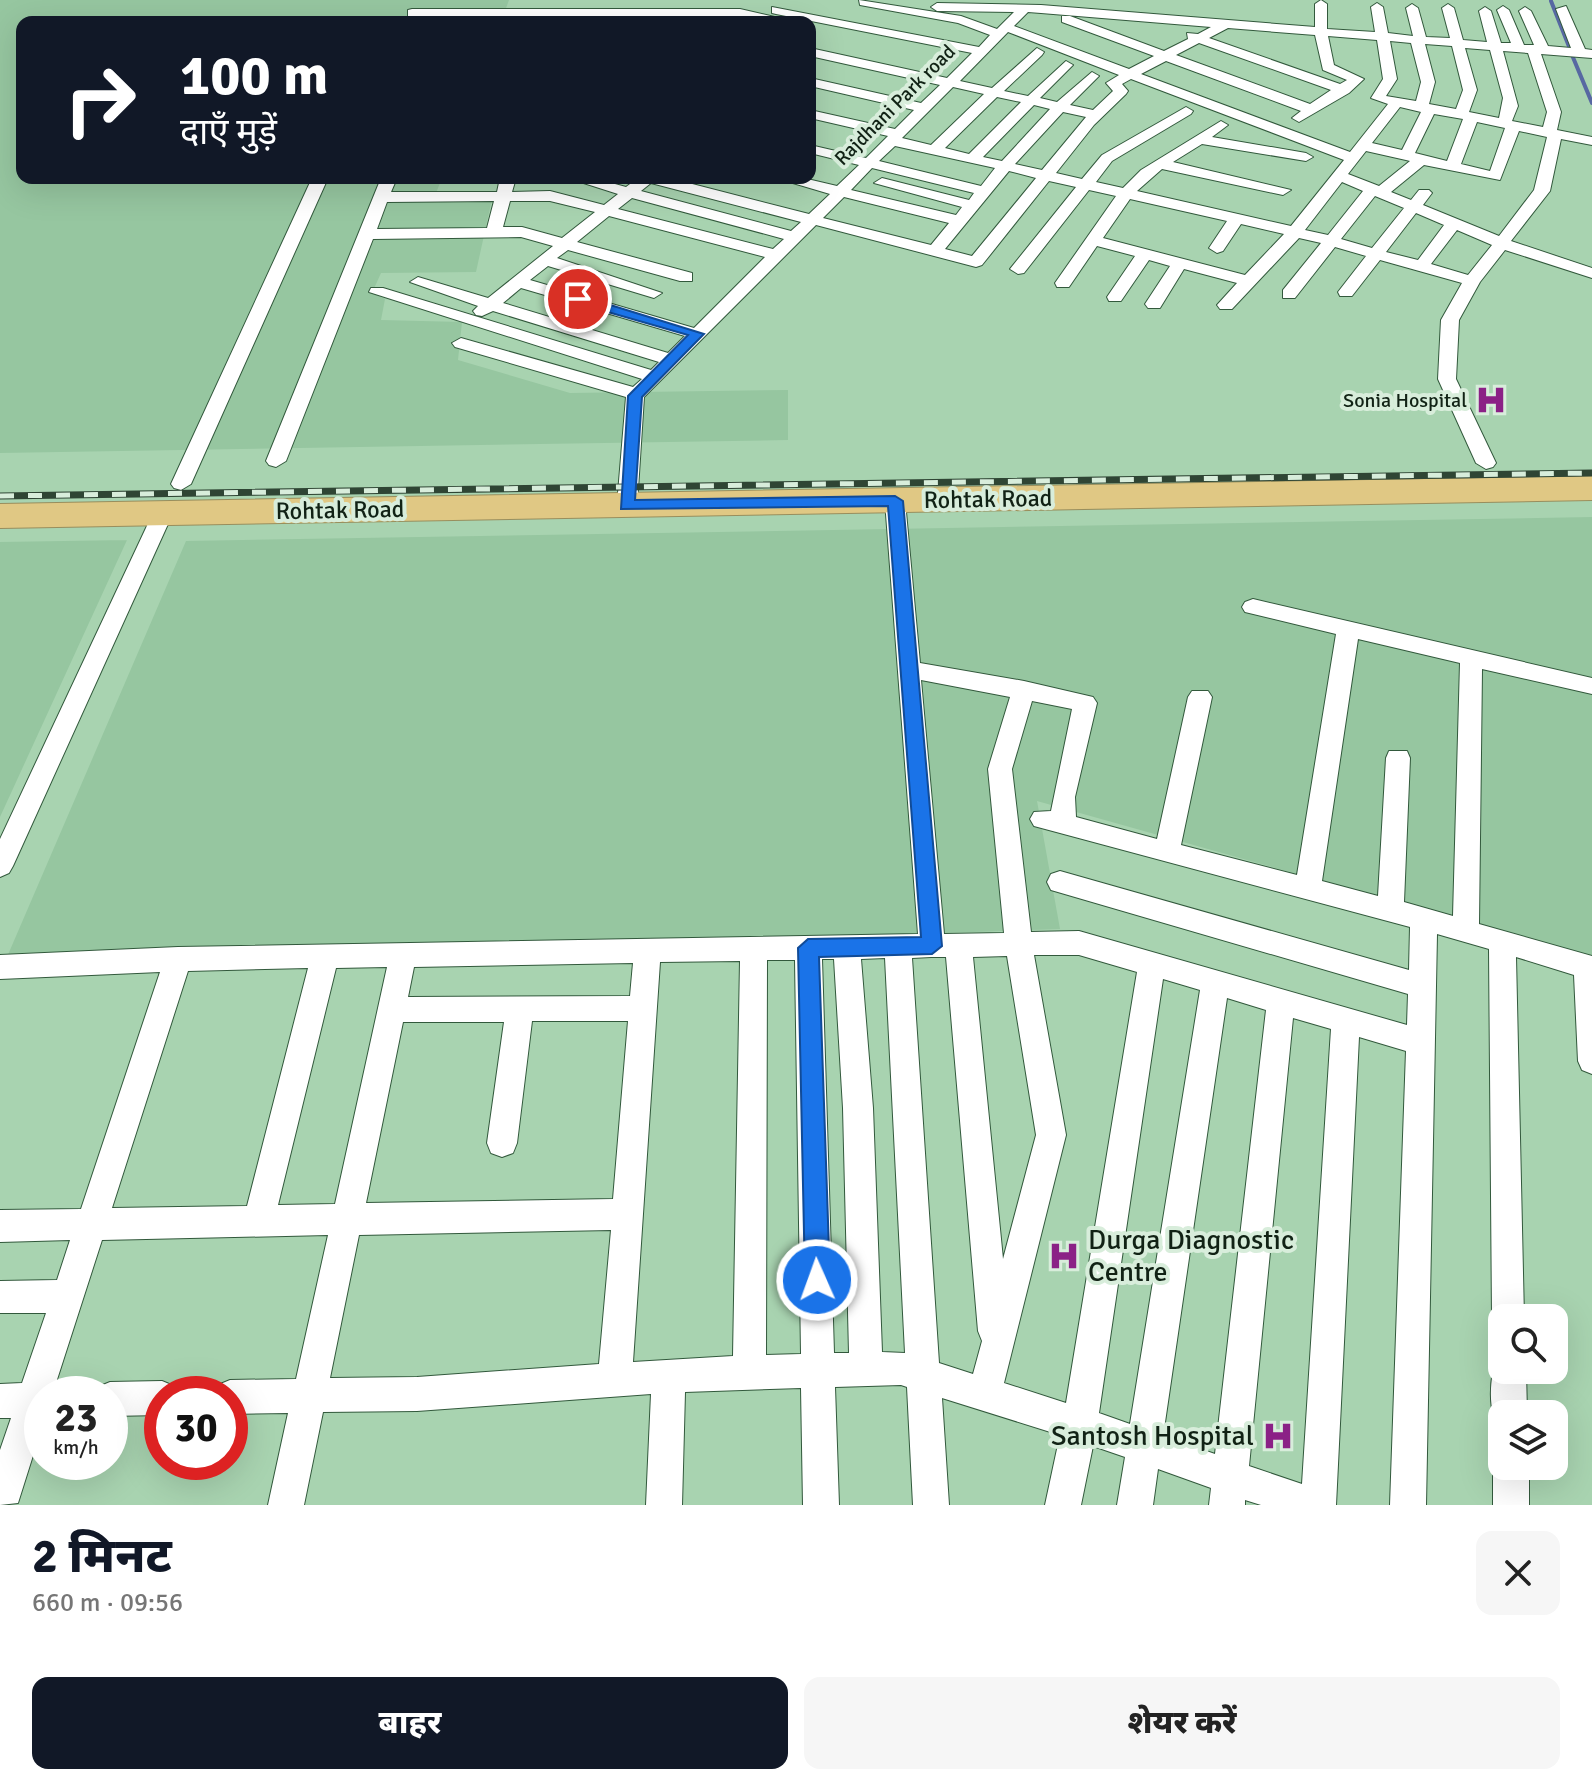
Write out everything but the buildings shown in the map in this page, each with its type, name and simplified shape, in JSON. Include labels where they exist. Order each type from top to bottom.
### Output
[{"type":"highway","name":"Rohtak Road","points":[[0,516],[172,498],[629,479],[1592,461]]},
{"type":"highway","name":"Rohtak Road","points":[[629,479],[895,501],[1592,488]]},
{"type":"highway","name":"Rohtak Road","points":[[0,487],[172,498]]},
{"type":"street","points":[[790,0],[998,34],[1092,76],[1306,157],[1199,139]]},
{"type":"street","points":[[821,35],[865,1],[961,20],[1131,74],[1280,130],[1360,152],[1413,158],[1495,177],[1511,106],[1485,11]]},
{"type":"street","points":[[1146,17],[1151,1]]},
{"type":"street","points":[[743,3],[775,16]]},
{"type":"street","points":[[1321,4],[1321,32],[1329,68],[1357,79],[1390,79]]},
{"type":"street","points":[[479,16],[545,6],[579,6]]},
{"type":"street","points":[[937,7],[1264,21],[1321,32],[1585,53]]},
{"type":"street","points":[[1377,7],[1390,79],[1377,96],[1396,103],[1592,141]]},
{"type":"street","points":[[1289,294],[1376,192],[1413,158],[1428,82],[1412,8]]},
{"type":"street","points":[[1448,8],[1470,90],[1452,168]]},
{"type":"street","points":[[1562,9],[1585,53]]},
{"type":"street","points":[[1503,10],[1532,49]]},
{"type":"street","points":[[1026,11],[1165,55],[1312,110]]},
{"type":"street","points":[[1026,11],[1148,64],[1297,119]]},
{"type":"street","name":"Rajdhani Park road","points":[[637,394],[949,82],[966,61],[1026,11]]},
{"type":"street","points":[[1486,463],[1447,379],[1450,320],[1472,281],[1542,191],[1554,112],[1532,49],[1525,11]]},
{"type":"street","points":[[412,12],[438,16]]},
{"type":"street","points":[[602,16],[644,12],[740,13],[757,16]]},
{"type":"street","points":[[1088,13],[1327,100]]},
{"type":"street","points":[[1146,17],[1344,90]]},
{"type":"street","points":[[1113,83],[1233,21]]},
{"type":"street","points":[[821,35],[876,51]]},
{"type":"street","points":[[821,35],[966,61]]},
{"type":"street","points":[[933,151],[1037,52]]},
{"type":"street","points":[[816,53],[1097,115]]},
{"type":"street","points":[[971,160],[1066,65]]},
{"type":"street","points":[[816,68],[936,95]]},
{"type":"street","points":[[934,252],[1003,167],[1058,106],[1092,76]]},
{"type":"street","points":[[1262,141],[1357,79]]},
{"type":"street","points":[[816,83],[923,108]]},
{"type":"street","points":[[672,184],[976,262],[1043,177],[1121,91],[1113,83]]},
{"type":"street","points":[[816,98],[912,119]]},
{"type":"street","points":[[1226,305],[1295,232],[1396,103]]},
{"type":"street","points":[[1018,269],[1107,158],[1186,111]]},
{"type":"street","points":[[816,116],[890,141],[1295,232],[1472,281]]},
{"type":"street","points":[[1063,283],[1124,196],[1160,164],[1221,125]]},
{"type":"street","points":[[825,134],[890,141]]},
{"type":"street","points":[[816,150],[984,191]]},
{"type":"street","points":[[1160,164],[1283,182],[1180,151]]},
{"type":"street","points":[[816,167],[972,205]]},
{"type":"street","points":[[1341,176],[1501,243],[1592,273]]},
{"type":"street","points":[[0,866],[281,272],[318,184]]},
{"type":"street","points":[[276,461],[386,184]]},
{"type":"street","points":[[443,196],[448,184]]},
{"type":"street","points":[[494,232],[506,184]]},
{"type":"street","points":[[599,184],[794,237]]},
{"type":"street","points":[[470,321],[640,184]]},
{"type":"street","points":[[734,184],[823,207]]},
{"type":"street","points":[[809,184],[959,221]]},
{"type":"street","points":[[1346,292],[1424,193]]},
{"type":"street","points":[[381,197],[550,196],[776,255]]},
{"type":"street","points":[[1217,248],[1237,219]]},
{"type":"street","points":[[1421,267],[1453,224]]},
{"type":"street","points":[[368,234],[522,232],[686,277]]},
{"type":"street","points":[[1095,241],[1249,281]]},
{"type":"street","points":[[1115,297],[1145,254]]},
{"type":"street","points":[[545,260],[654,293]]},
{"type":"street","points":[[1154,304],[1180,263]]},
{"type":"street","points":[[418,282],[671,360]]},
{"type":"street","points":[[518,282],[697,334]]},
{"type":"street","points":[[377,292],[654,377]]},
{"type":"street","points":[[461,343],[637,394],[629,479]]},
{"type":"street","points":[[895,501],[912,670],[996,1349]]},
{"type":"street","points":[[1253,607],[1592,686]]},
{"type":"street","points":[[1308,888],[1348,630]]},
{"type":"street","points":[[1466,931],[1471,658]]},
{"type":"street","points":[[912,670],[1024,689],[1086,705],[1063,797],[1053,820],[1424,919],[1589,967],[1592,1061]]},
{"type":"street","points":[[985,1393],[1051,1135],[1019,944],[1000,769],[1024,689]]},
{"type":"street","points":[[1167,851],[1200,697]]},
{"type":"street","points":[[1390,910],[1398,758]]},
{"type":"street","points":[[1060,882],[1422,986]]},
{"type":"street","points":[[1408,1505],[1424,919]]},
{"type":"street","points":[[1502,942],[1508,1304]]},
{"type":"street","points":[[0,967],[178,959],[1079,943],[1151,967],[1420,1042]]},
{"type":"street","points":[[898,946],[931,1505]]},
{"type":"street","points":[[847,947],[858,1108],[866,1369]]},
{"type":"street","points":[[808,948],[821,1505]]},
{"type":"street","points":[[749,1373],[754,949]]},
{"type":"street","points":[[615,1380],[647,951]]},
{"type":"street","points":[[286,1505],[403,955]]},
{"type":"street","points":[[258,1222],[325,957]]},
{"type":"street","points":[[35,1376],[67,1296],[178,959]]},
{"type":"street","points":[[1063,1505],[1080,1424],[1151,967]]},
{"type":"street","points":[[1135,1505],[1215,984]]},
{"type":"street","points":[[1228,1490],[1281,1002]]},
{"type":"street","points":[[391,1010],[642,1008]]},
{"type":"street","points":[[502,1143],[520,1009]]},
{"type":"street","points":[[1318,1505],[1346,1021]]},
{"type":"street","points":[[0,1226],[627,1214]]},
{"type":"street","points":[[0,1297],[67,1296]]},
{"type":"street","points":[[248,1397],[417,1394],[669,1376],[901,1368],[1144,1445],[1228,1490],[1311,1505]]},
{"type":"street","points":[[664,1505],[669,1376]]},
{"type":"street","points":[[0,1503],[24,1404]]},
{"type":"street","points":[[1511,1480],[1511,1505]]},
{"type":"shaded area","points":[[0,0],[509,0],[503,16],[16,16],[16,184],[440,184],[434,198],[492,199],[476,272],[381,273],[372,293],[385,299],[381,320],[462,322],[458,360],[570,393],[788,390],[788,440],[0,453]]},
{"type":"shaded area","points":[[1592,517],[1592,957],[1037,801],[1060,929],[4,964],[186,541]]},
{"type":"shaded area","points":[[127,540],[0,817],[0,542]]},
{"type":"waterway","points":[[1551,1],[1570,49]]},
{"type":"waterway","points":[[1572,55],[1592,103]]},
{"type":"railway","points":[[0,496],[1592,473]]},
{"type":"place","name":"Sonia Hospital","points":[[1491,400]]},
{"type":"place","name":"Durga Diagnostic Centre","points":[[1064,1256]]},
{"type":"place","name":"Santosh Hospital","points":[[1278,1436]]},
{"type":"route","points":[[578,299],[697,334],[635,396],[627,505],[895,501],[907,616],[932,946],[808,948],[817,1280]]}]
